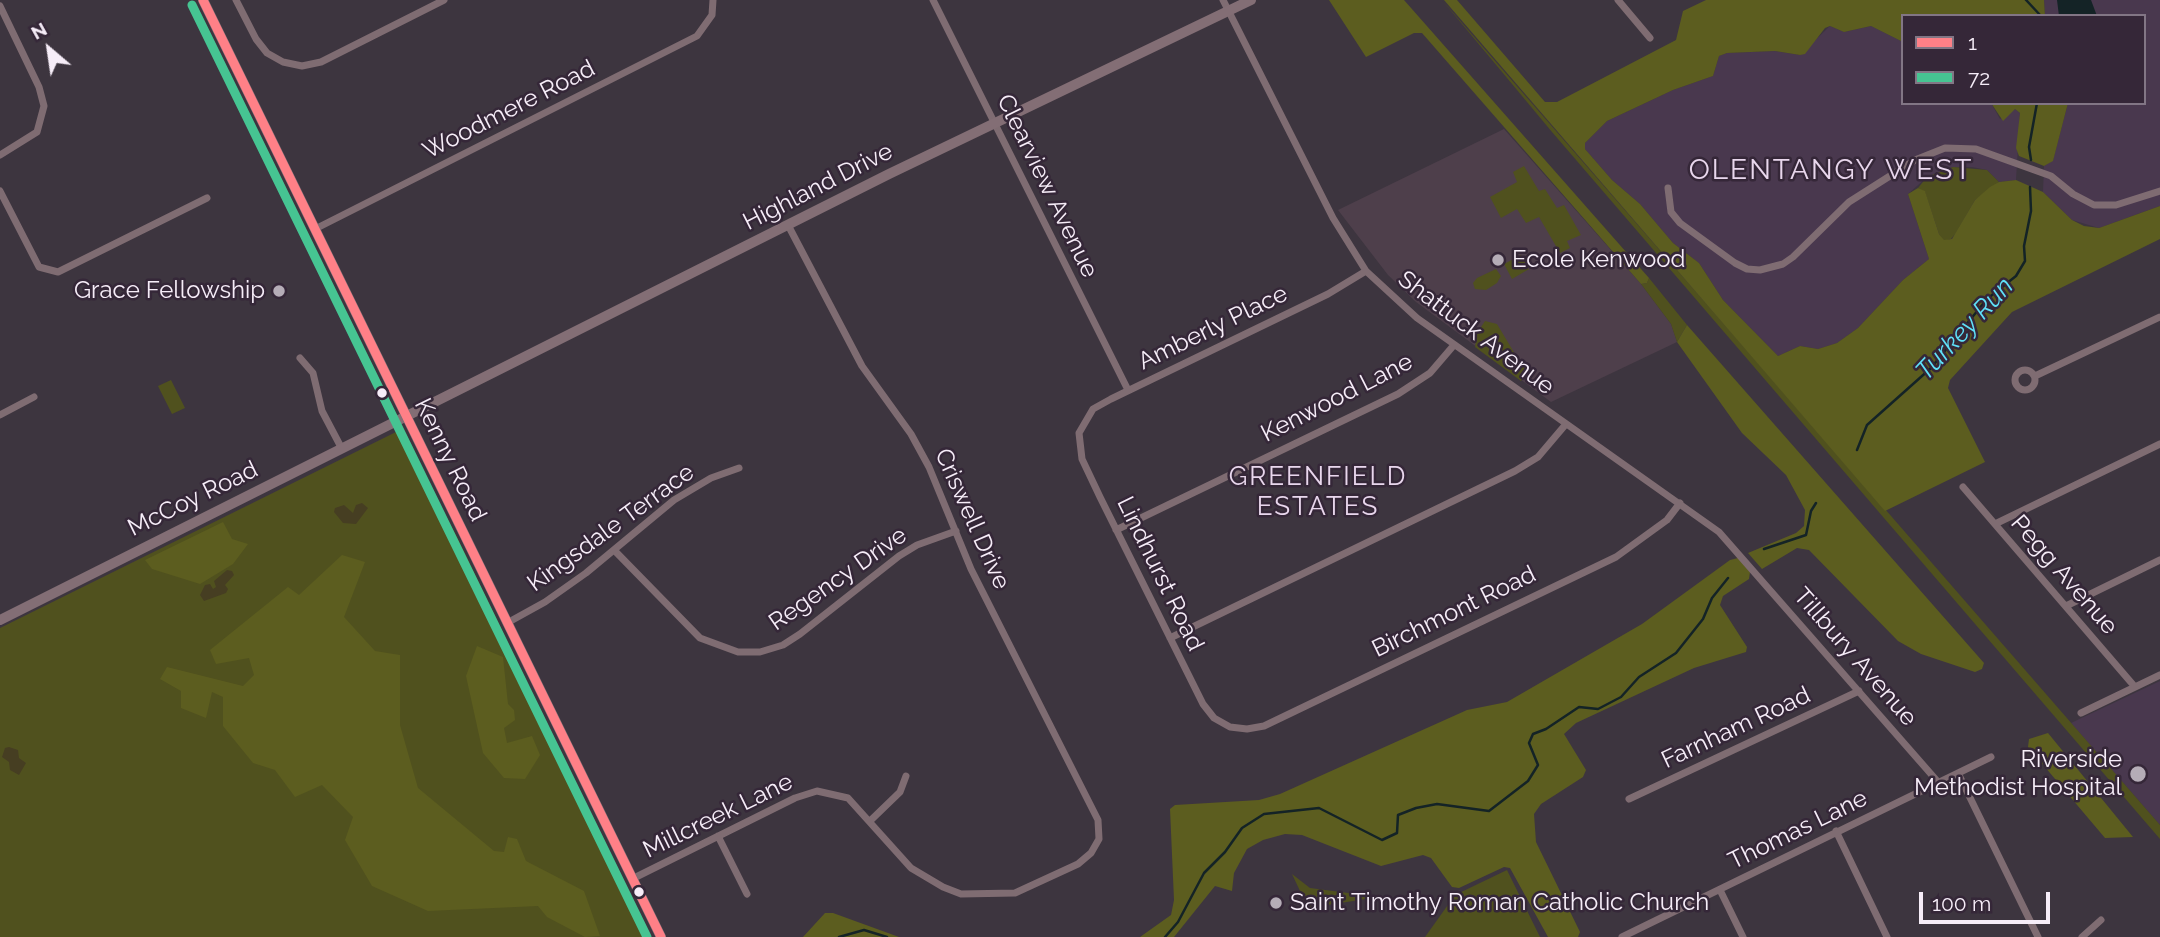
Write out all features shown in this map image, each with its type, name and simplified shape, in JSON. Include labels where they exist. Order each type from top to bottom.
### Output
[{"type":"main road","name":"Kenny Road","points":[[203,0],[661,937]]},
{"type":"street","points":[[236,0],[256,39],[267,53],[283,62],[302,66],[321,62],[444,0]]},
{"type":"street","name":"Woodmere Road","points":[[315,229],[666,54],[697,36],[712,15],[713,0]]},
{"type":"street","name":"Clearview Avenue","points":[[933,0],[1128,390]]},
{"type":"street","name":"Shattuck Avenue","points":[[1223,0],[1333,218],[1366,271],[1417,318],[1680,503],[1719,532],[1742,556]]},
{"type":"street","name":"Highland Drive","points":[[406,417],[994,123],[1251,0]]},
{"type":"street","points":[[1618,0],[1650,38]]},
{"type":"street","points":[[0,6],[39,87],[44,106],[43,116],[30,138],[0,155]]},
{"type":"street","points":[[1668,188],[1671,212],[1687,230],[1747,269],[1760,270],[1783,264],[1793,257],[1849,202],[1926,154],[1945,148],[1976,149],[2051,176],[2073,194],[2094,205],[2116,205],[2160,191]]},
{"type":"street","points":[[0,191],[39,267],[58,272],[207,198]]},
{"type":"street","name":"Criswell Drive","points":[[788,225],[862,366],[911,434],[929,467],[971,569],[1098,820],[1099,839]]},
{"type":"street","name":"Amberly Place","points":[[1082,426],[1093,409],[1328,293],[1366,271]]},
{"type":"street","points":[[2035,376],[2160,317]]},
{"type":"street","name":"Kenwood Lane","points":[[1116,530],[1398,394],[1430,373],[1454,345]]},
{"type":"street","points":[[300,358],[313,373],[322,411],[342,449]]},
{"type":"street","points":[[0,415],[34,397]]},
{"type":"street","name":"McCoy Road","points":[[0,620],[406,417]]},
{"type":"street","points":[[1170,638],[1515,471],[1538,457],[1566,424]]},
{"type":"street","name":"Lindhurst Road","points":[[1082,426],[1079,446],[1082,459],[1116,530],[1203,704],[1214,718],[1230,727]]},
{"type":"street","points":[[1995,524],[2160,444]]},
{"type":"street","name":"Kingsdale Terrace","points":[[507,623],[545,602],[674,500],[711,478],[739,468]]},
{"type":"street","name":"Pegg Avenue","points":[[1963,488],[2136,687]]},
{"type":"street","name":"Birchmont Road","points":[[1230,727],[1247,729],[1264,726],[1616,557],[1667,520],[1680,503]]},
{"type":"street","name":"Regency Drive","points":[[614,550],[700,638],[738,652],[760,652],[783,645],[800,634],[899,556],[917,545],[956,531]]},
{"type":"street","name":"Tillbury Avenue","points":[[1742,556],[1938,782]]},
{"type":"street","points":[[2066,606],[2160,560]]},
{"type":"street","points":[[2081,713],[2160,675]]},
{"type":"street","name":"Farnham Road","points":[[1629,799],[1859,691]]},
{"type":"street","name":"Thomas Lane","points":[[1622,937],[1991,757]]},
{"type":"street","points":[[1958,773],[2038,937]]},
{"type":"street","points":[[870,821],[900,792],[906,776]]},
{"type":"street","name":"Millcreek Lane","points":[[632,879],[795,798],[817,791],[848,798],[911,868],[943,887],[974,895],[1016,893],[1046,880],[1078,864],[1091,853],[1099,839]]},
{"type":"street","points":[[1836,831],[1888,937]]},
{"type":"street","points":[[718,836],[747,894]]},
{"type":"street","points":[[1720,890],[1743,937]]},
{"type":"street","points":[[2082,937],[2101,920]]},
{"type":"shaded area","points":[[1329,0],[1404,0],[1649,278],[1647,283],[1641,284],[1422,33],[1414,33],[1366,57]]},
{"type":"shaded area","points":[[1442,0],[2160,825],[2160,839],[1552,132]]},
{"type":"shaded area","points":[[1444,0],[1457,0],[1545,102],[1557,102],[1676,40],[1683,11],[1706,0],[2044,0],[2045,14],[1901,14],[1901,41],[1871,26],[1844,32],[1830,26],[1825,28],[1805,54],[1775,51],[1727,53],[1719,56],[1713,76],[1673,90],[1607,121],[1585,143],[1585,149],[1612,180],[1640,204],[1673,243],[1699,263],[1723,300],[1778,356],[1800,346],[1818,349],[1837,343],[1858,328],[1903,280],[1929,259],[1908,194],[1918,188],[1925,191],[1939,234],[1944,240],[1952,239],[1975,200],[1999,182],[2016,180],[2043,192],[2072,220],[2084,226],[2099,228],[2160,206],[2160,239],[2012,312],[1950,380],[1948,388],[1985,462],[1885,511]]},
{"type":"shaded area","points":[[2044,0],[2160,0],[2160,206],[2099,228],[2072,220],[2043,192],[2044,166],[2053,160],[2067,105],[2146,105],[2146,14],[2045,14]]},
{"type":"shaded area","points":[[2057,0],[2091,0],[2096,14],[2059,14]]},
{"type":"shaded area","points":[[1830,26],[1844,32],[1871,26],[1901,41],[1901,105],[1992,105],[2000,119],[2015,109],[2020,113],[2016,180],[1999,182],[1987,170],[1972,167],[1953,167],[1927,177],[1908,194],[1929,259],[1903,280],[1858,328],[1837,343],[1818,349],[1800,346],[1778,356],[1723,300],[1699,263],[1673,243],[1640,204],[1612,180],[1585,149],[1585,143],[1607,121],[1673,90],[1713,76],[1719,56],[1727,53],[1775,51],[1800,55]]},
{"type":"shaded area","points":[[1992,105],[2067,105],[2053,161],[2044,166],[2019,156],[2016,148],[2020,113],[2015,109],[2003,121]]},
{"type":"shaded area","name":"Ecole Kenwood","points":[[1504,129],[1641,284],[1671,324],[1677,342],[1551,402],[1416,302],[1388,275],[1338,210]]},
{"type":"shaded area","points":[[1524,166],[1539,191],[1545,189],[1557,208],[1564,205],[1581,235],[1567,241],[1570,248],[1560,253],[1539,217],[1526,223],[1517,209],[1501,218],[1490,197],[1517,182],[1513,172]]},
{"type":"shaded area","points":[[1953,167],[1987,170],[1999,182],[1975,200],[1956,233],[1951,239],[1944,241],[1939,234],[1925,192],[1918,188],[1927,177]]},
{"type":"shaded area","points":[[1521,255],[1529,269],[1512,279],[1504,264]]},
{"type":"shaded area","points":[[1496,269],[1501,276],[1497,283],[1486,290],[1475,289],[1473,283],[1477,278]]},
{"type":"shaded area","points":[[1649,278],[1687,325],[1677,342],[1671,324],[1641,284],[1647,283]]},
{"type":"shaded area","points":[[1485,321],[1497,324],[1518,359],[1529,369],[1521,381],[1475,347],[1477,333]]},
{"type":"shaded area","points":[[1687,325],[1984,663],[1982,669],[1975,672],[1921,654],[1898,641],[1809,550],[1797,548],[1762,569],[1748,553],[1796,533],[1804,526],[1805,510],[1786,475],[1742,433],[1677,342]]},
{"type":"shaded area","points":[[171,380],[185,408],[172,414],[158,386]]},
{"type":"shaded area","points":[[396,432],[404,435],[457,537],[650,937],[0,937],[0,628]]},
{"type":"shaded area","points":[[223,522],[232,539],[248,544],[233,564],[200,584],[152,569],[145,560]]},
{"type":"shaded area","points":[[342,555],[365,562],[344,617],[375,651],[400,655],[400,725],[418,788],[494,851],[504,852],[508,837],[517,839],[526,861],[584,891],[600,936],[585,937],[547,917],[538,906],[428,911],[372,886],[345,840],[353,817],[322,785],[295,797],[275,770],[253,763],[223,726],[223,697],[212,692],[206,718],[181,708],[181,691],[160,679],[167,667],[243,686],[254,675],[249,658],[216,664],[210,650],[288,587],[299,595]]},
{"type":"shaded area","points":[[1738,558],[1750,572],[1749,579],[1723,596],[1720,605],[1747,647],[1746,652],[1694,668],[1576,723],[1564,734],[1586,770],[1583,777],[1541,804],[1534,814],[1536,842],[1580,932],[1578,937],[1548,937],[1510,868],[1504,867],[1459,888],[1452,887],[1431,858],[1423,855],[1381,866],[1302,835],[1285,834],[1263,840],[1247,849],[1234,873],[1232,891],[1215,886],[1174,937],[1140,937],[1171,915],[1174,900],[1170,809],[1175,805],[1259,800],[1280,794],[1467,710],[1507,702],[1642,624],[1730,560]]},
{"type":"shaded area","points":[[477,646],[503,657],[508,704],[514,710],[515,720],[504,728],[507,743],[532,736],[540,755],[525,779],[504,778],[483,753],[466,676]]},
{"type":"shaded area","name":"Riverside Methodist Hospital","points":[[2160,681],[2160,825],[2071,723]]},
{"type":"shaded area","points":[[2048,733],[2133,837],[2105,838],[2028,747],[2029,739]]},
{"type":"shaded area","points":[[1507,870],[1540,937],[1425,937],[1455,895]]},
{"type":"shaded area","points":[[1292,874],[1310,888],[1379,897],[1308,908]]},
{"type":"shaded area","points":[[825,913],[833,913],[899,937],[803,937]]},
{"type":"sand","points":[[362,503],[368,508],[356,524],[343,523],[334,512],[335,508],[344,505],[353,513],[356,505]]},
{"type":"sand","points":[[227,570],[234,575],[225,585],[228,589],[226,593],[204,601],[200,595],[205,585],[210,584],[213,589],[216,587],[214,581]]},
{"type":"sand","points":[[5,748],[18,750],[19,758],[26,763],[19,775],[10,770],[9,762],[2,757]]},
{"type":"waterway","name":"Turkey Run","points":[[2026,0],[2039,14]]},
{"type":"waterway","name":"Turkey Run","points":[[2031,160],[2029,147],[2037,105]]},
{"type":"waterway","name":"Turkey Run","points":[[1857,450],[1867,425],[1931,368],[1987,299],[2016,276],[2025,261],[2024,246],[2031,211],[2030,187]]},
{"type":"waterway","name":"Turkey Run","points":[[1764,549],[1806,535],[1811,511],[1816,503]]},
{"type":"waterway","name":"Turkey Run","points":[[1165,937],[1178,922],[1204,873],[1225,852],[1242,828],[1264,814],[1319,808],[1382,840],[1397,833],[1398,815],[1416,808],[1437,804],[1489,811],[1528,781],[1538,765],[1529,743],[1533,734],[1546,729],[1579,707],[1598,709],[1621,697],[1639,677],[1676,653],[1703,619],[1712,598],[1728,578]]},
{"type":"waterway","name":"Turkey Run","points":[[839,937],[864,930],[887,937]]},
{"type":"transit line","name":"1","points":[[203,0],[661,937]]},
{"type":"transit line","name":"72","points":[[192,5],[647,937]]},
{"type":"place","name":"Ecole Kenwood","points":[[1498,260]]},
{"type":"place","name":"Grace Fellowship","points":[[279,291]]},
{"type":"place","name":"Riverside Methodist Hospital","points":[[2138,774]]},
{"type":"place","name":"Saint Timothy Roman Catholic Church","points":[[1276,903]]},
{"type":"district","name":"OLENTANGY WEST","points":[[1831,171]]},
{"type":"district","name":"GREENFIELD ESTATES","points":[[1318,492]]}]
